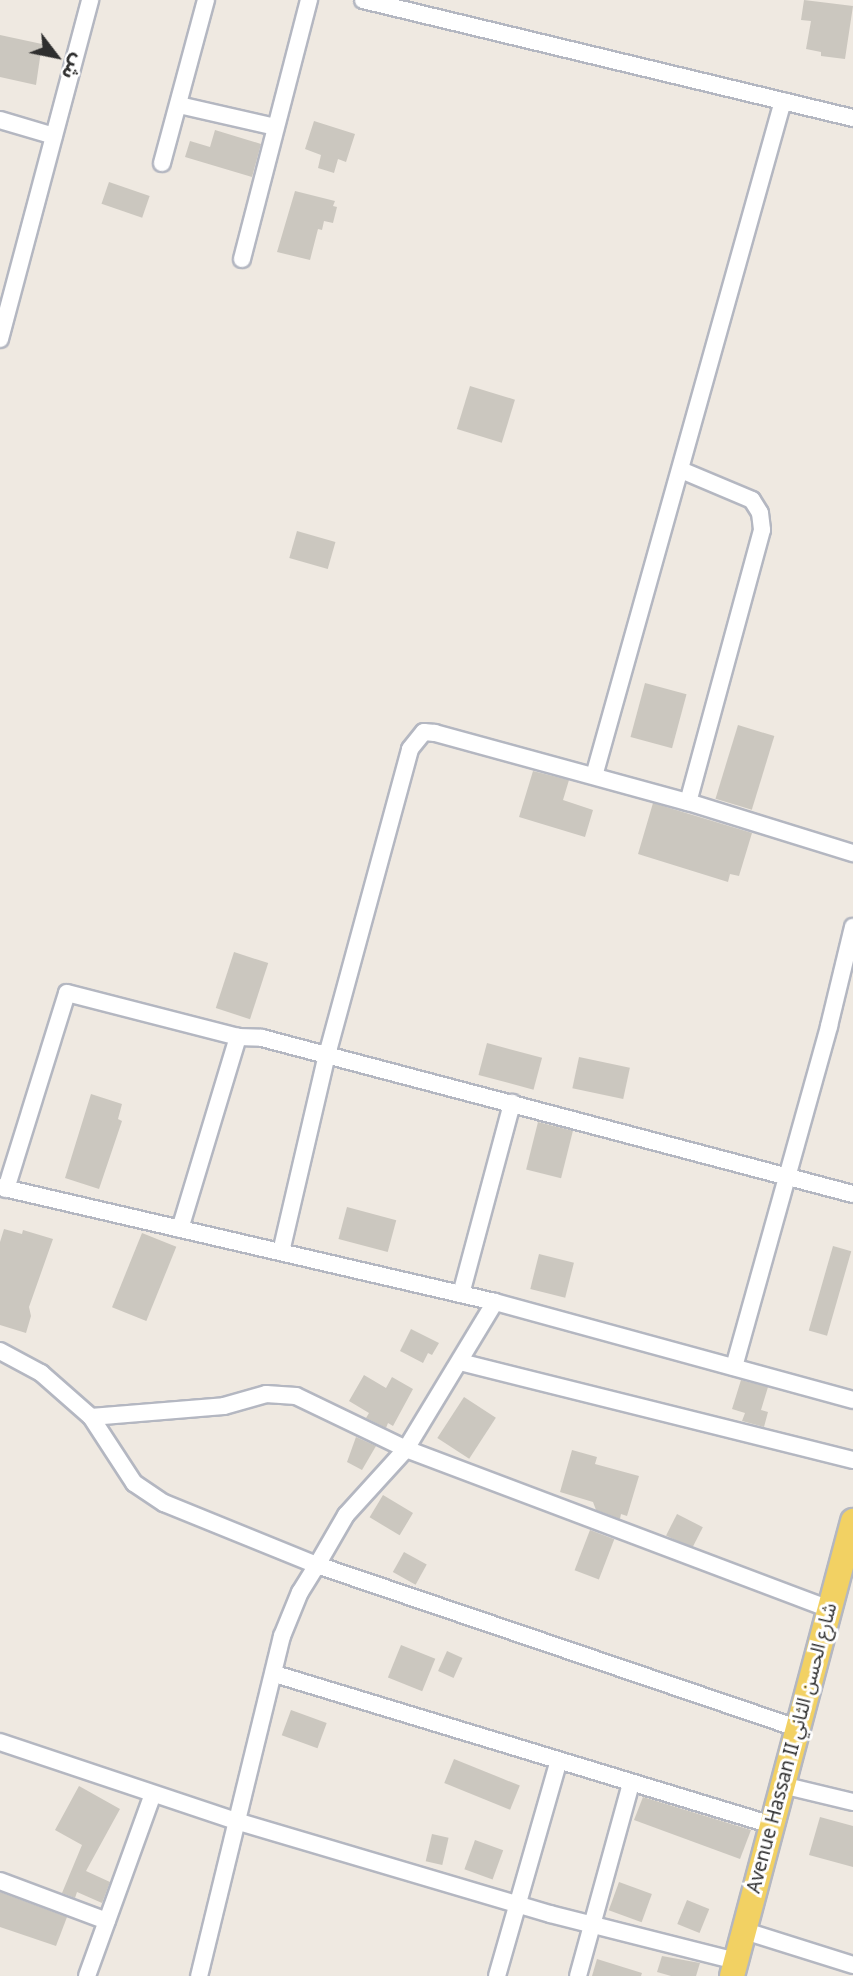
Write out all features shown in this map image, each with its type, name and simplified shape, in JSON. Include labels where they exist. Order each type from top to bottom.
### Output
[{"type":"main road","name":"Avenue Hassan II شارع الحسن الثاني","points":[[734,1969],[853,1521]]},
{"type":"street","points":[[0,340],[90,0]]},
{"type":"street","points":[[162,163],[206,0]]},
{"type":"street","points":[[242,259],[309,0]]},
{"type":"street","points":[[363,0],[853,118]]},
{"type":"street","points":[[594,776],[783,101]]},
{"type":"street","points":[[179,105],[276,127]]},
{"type":"street","points":[[0,120],[54,136]]},
{"type":"street","points":[[681,470],[752,500],[760,513],[762,530],[688,802]]},
{"type":"street","points":[[281,1252],[327,1055],[410,749],[415,739],[424,733],[435,733],[688,802],[853,853]]},
{"type":"street","points":[[734,1367],[788,1176],[853,927]]},
{"type":"street","points":[[853,1194],[262,1038],[238,1037],[67,993],[3,1188],[495,1302],[853,1399]]},
{"type":"street","points":[[180,1229],[238,1037]]},
{"type":"street","points":[[461,1294],[512,1103]]},
{"type":"street","points":[[199,1976],[290,1613],[346,1515],[406,1449],[495,1302]]},
{"type":"street","points":[[0,1351],[41,1373],[91,1417],[134,1483],[154,1496],[317,1565],[797,1728]]},
{"type":"street","points":[[460,1362],[853,1460]]},
{"type":"street","points":[[91,1417],[224,1406],[266,1394],[296,1396],[406,1449],[829,1609]]},
{"type":"street","points":[[275,1674],[558,1763],[772,1825]]},
{"type":"street","points":[[0,1742],[152,1796],[734,1969]]},
{"type":"street","points":[[496,1976],[558,1763]]},
{"type":"street","points":[[578,1976],[631,1784]]},
{"type":"street","points":[[782,1785],[853,1802]]},
{"type":"street","points":[[87,1976],[152,1796]]},
{"type":"street","points":[[0,1881],[107,1921]]},
{"type":"street","points":[[745,1931],[853,1965]]},
{"type":"building","points":[[804,0],[853,6],[845,59],[821,56],[821,52],[806,49],[811,21],[801,20]]},
{"type":"building","points":[[0,35],[42,44],[36,85],[0,77]]},
{"type":"building","points":[[314,121],[355,134],[346,162],[338,159],[334,173],[318,168],[321,155],[305,149]]},
{"type":"building","points":[[215,130],[261,144],[252,177],[185,157],[190,141],[210,147]]},
{"type":"building","points":[[109,182],[150,196],[142,218],[102,204]]},
{"type":"building","points":[[295,191],[335,201],[333,206],[337,207],[333,223],[324,221],[322,230],[318,229],[310,260],[277,252]]},
{"type":"building","points":[[470,386],[515,400],[502,443],[457,429]]},
{"type":"building","points":[[297,531],[335,542],[328,569],[289,558]]},
{"type":"building","points":[[645,683],[687,694],[672,748],[631,737]]},
{"type":"building","points":[[738,725],[774,736],[752,810],[715,799]]},
{"type":"building","points":[[533,771],[569,780],[563,800],[593,810],[585,837],[519,817]]},
{"type":"building","points":[[653,803],[752,833],[739,876],[730,874],[728,882],[638,854]]},
{"type":"building","points":[[234,952],[268,963],[250,1019],[216,1008]]},
{"type":"building","points":[[487,1043],[542,1058],[534,1090],[478,1075]]},
{"type":"building","points":[[579,1057],[630,1068],[623,1099],[572,1088]]},
{"type":"building","points":[[91,1094],[122,1104],[118,1119],[122,1121],[99,1189],[65,1178]]},
{"type":"building","points":[[538,1122],[573,1131],[561,1178],[526,1170]]},
{"type":"building","points":[[347,1207],[396,1220],[388,1252],[338,1239]]},
{"type":"building","points":[[4,1229],[22,1234],[23,1230],[53,1239],[29,1307],[31,1316],[26,1333],[0,1325],[0,1242]]},
{"type":"building","points":[[142,1233],[176,1247],[146,1321],[112,1307]]},
{"type":"building","points":[[833,1246],[851,1251],[827,1336],[809,1331]]},
{"type":"building","points":[[539,1254],[574,1263],[565,1298],[530,1289]]},
{"type":"building","points":[[411,1329],[439,1343],[432,1355],[428,1353],[423,1363],[400,1351]]},
{"type":"building","points":[[364,1375],[386,1388],[392,1377],[413,1389],[393,1426],[388,1423],[386,1428],[366,1418],[369,1413],[349,1401]]},
{"type":"building","points":[[741,1380],[768,1387],[761,1410],[768,1412],[764,1427],[742,1421],[745,1413],[732,1409]]},
{"type":"building","points":[[464,1397],[496,1418],[469,1459],[437,1438]]},
{"type":"building","points":[[356,1437],[376,1446],[362,1470],[347,1462]]},
{"type":"building","points":[[572,1450],[597,1457],[595,1464],[639,1476],[627,1516],[621,1514],[620,1519],[596,1510],[593,1502],[560,1492]]},
{"type":"building","points":[[383,1495],[413,1513],[400,1535],[370,1517]]},
{"type":"building","points":[[677,1514],[703,1527],[692,1549],[666,1535]]},
{"type":"building","points":[[590,1530],[614,1539],[599,1579],[575,1570]]},
{"type":"building","points":[[404,1552],[427,1565],[416,1585],[393,1572]]},
{"type":"building","points":[[401,1645],[435,1659],[422,1691],[388,1677]]},
{"type":"building","points":[[447,1651],[463,1658],[454,1678],[438,1671]]},
{"type":"building","points":[[291,1710],[327,1723],[317,1748],[282,1735]]},
{"type":"building","points":[[454,1759],[520,1786],[510,1810],[444,1783]]},
{"type":"building","points":[[79,1786],[120,1809],[86,1871],[110,1882],[102,1903],[77,1892],[75,1898],[62,1893],[82,1845],[55,1830]]},
{"type":"building","points":[[643,1797],[751,1830],[740,1859],[634,1820]]},
{"type":"building","points":[[820,1817],[853,1826],[853,1867],[809,1855]]},
{"type":"building","points":[[432,1834],[449,1838],[442,1865],[426,1861]]},
{"type":"building","points":[[475,1840],[503,1850],[493,1879],[464,1869]]},
{"type":"building","points":[[619,1882],[652,1894],[642,1922],[609,1910]]},
{"type":"building","points":[[0,1892],[67,1917],[56,1946],[0,1927]]},
{"type":"building","points":[[687,1900],[709,1909],[700,1933],[677,1924]]},
{"type":"building","points":[[662,1956],[700,1963],[696,1976],[671,1976],[657,1972]]},
{"type":"building","points":[[597,1959],[642,1973],[641,1976],[592,1976]]}]
